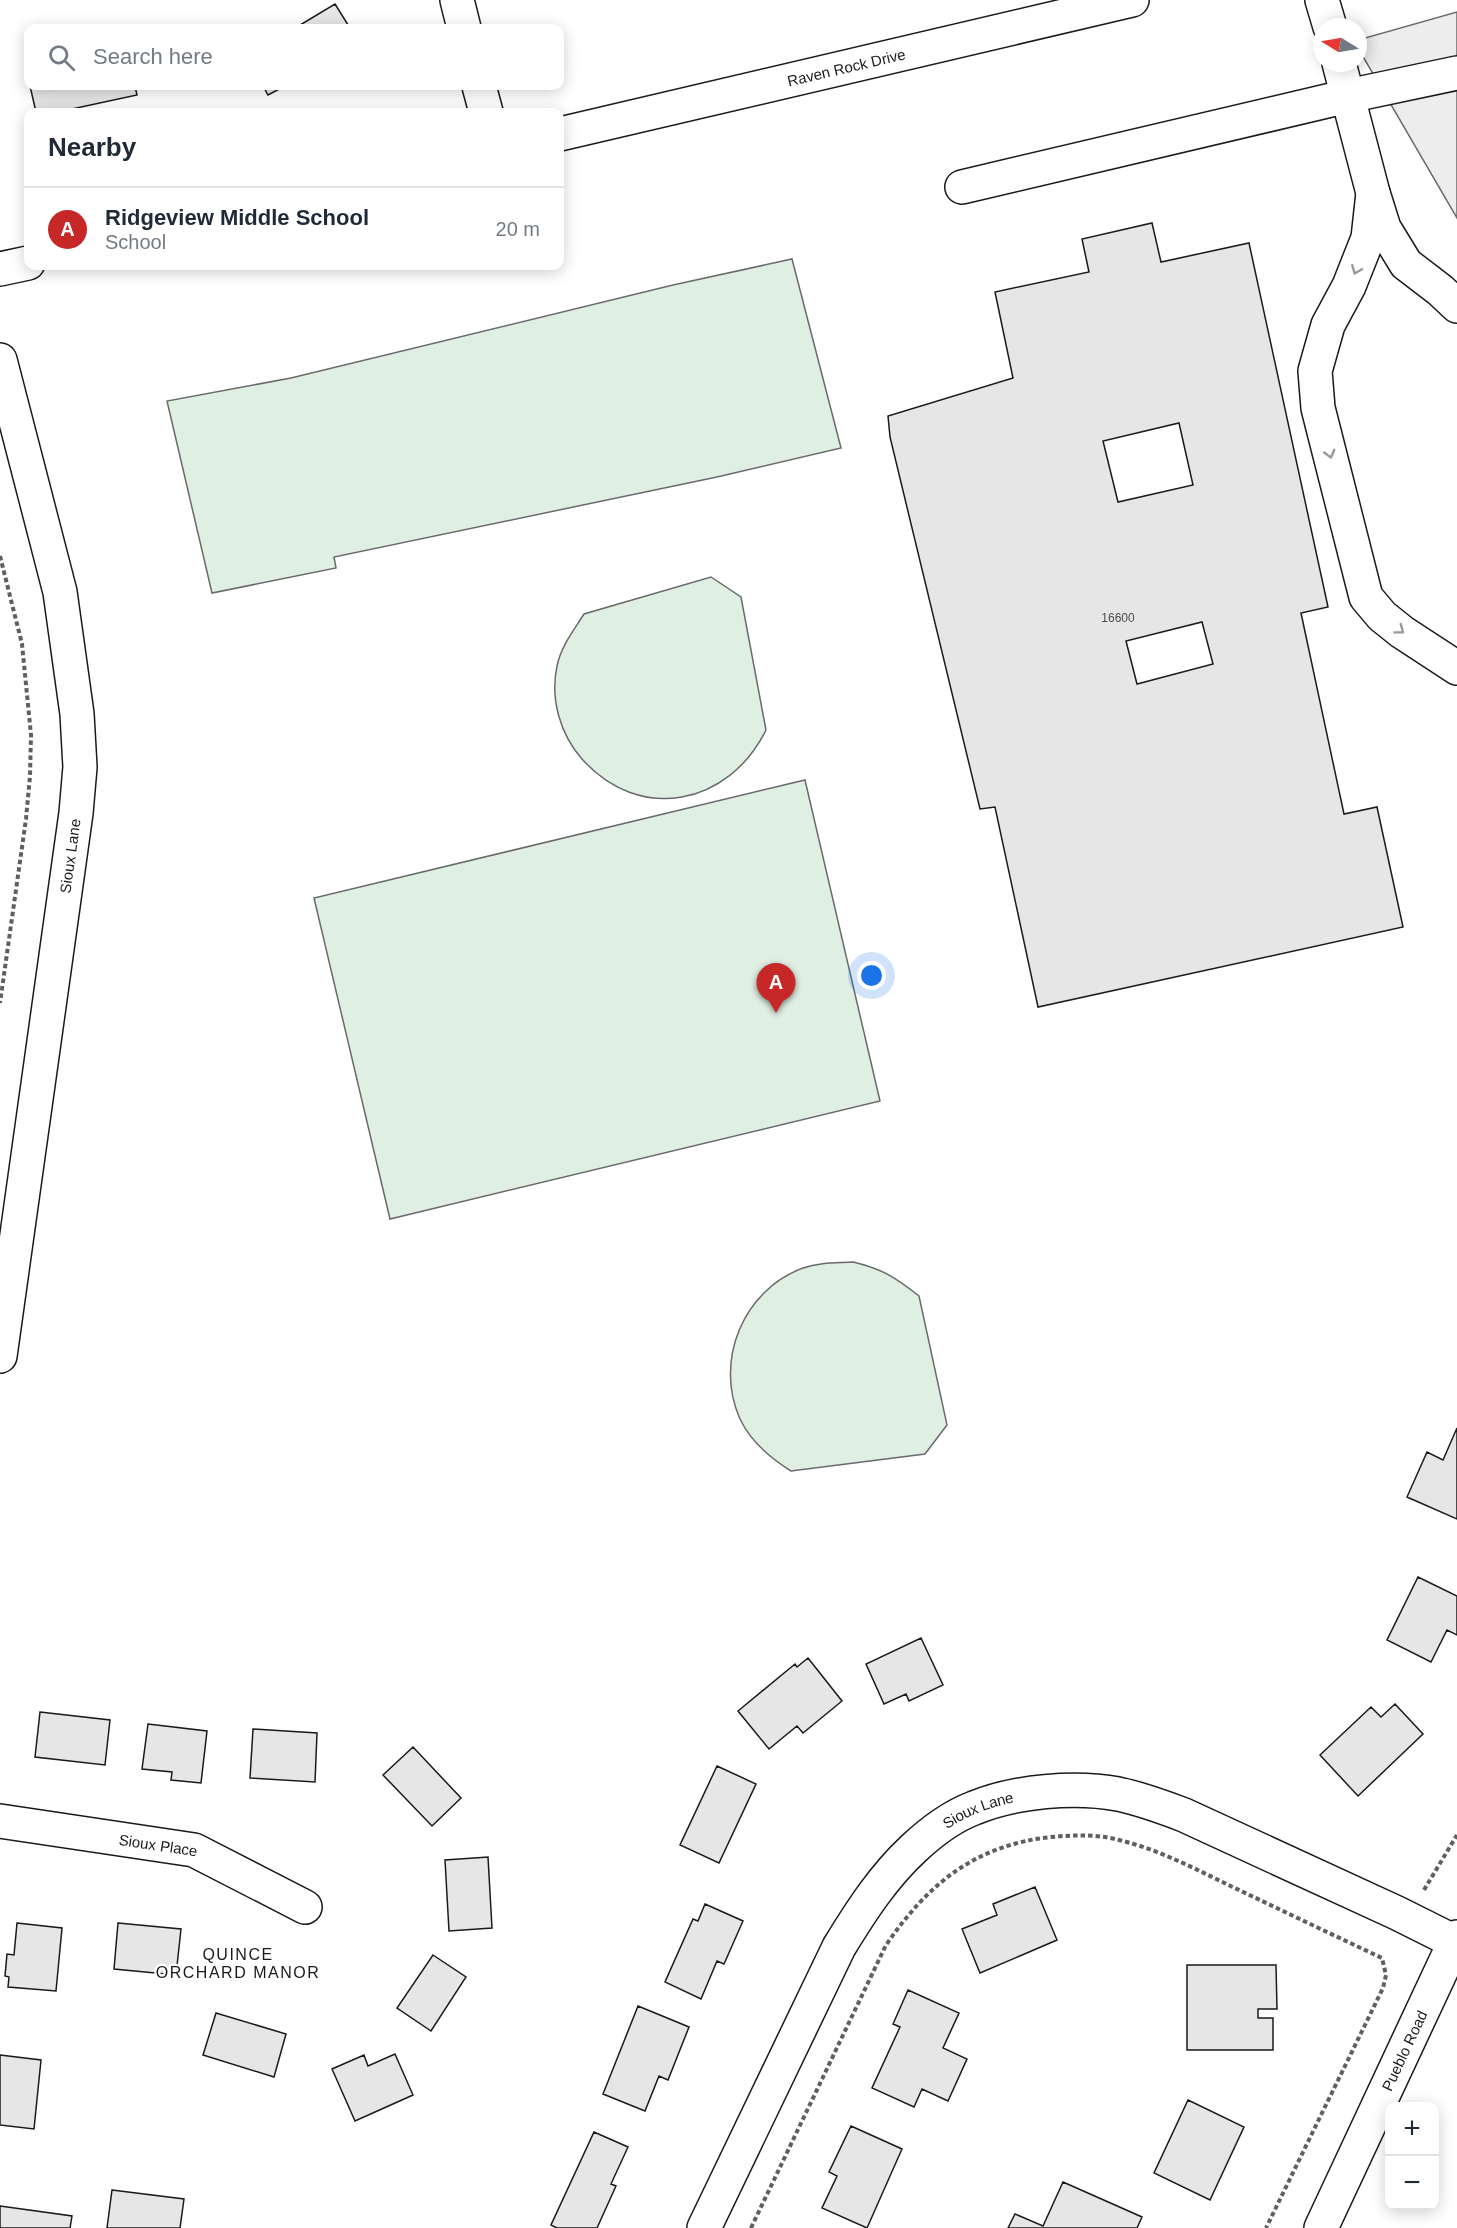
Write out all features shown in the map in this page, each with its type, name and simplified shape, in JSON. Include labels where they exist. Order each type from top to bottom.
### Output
[{"type":"street","points":[[457,0],[463,24]]},
{"type":"street","name":"Raven Rock Drive","points":[[564,133],[1132,0]]},
{"type":"street","points":[[1322,0],[1327,18]]},
{"type":"street","points":[[1341,72],[1384,228],[1406,264],[1457,306]]},
{"type":"street","points":[[962,187],[1348,96],[1457,73]]},
{"type":"street","points":[[480,90],[485,108]]},
{"type":"street","points":[[1373,193],[1368,238],[1349,286],[1328,325],[1315,371],[1318,408],[1366,597],[1382,616],[1402,632],[1456,668]]},
{"type":"street","points":[[0,270],[24,264]]},
{"type":"street","name":"Sioux Lane","points":[[0,360],[60,592],[78,714],[80,767],[0,1356]]},
{"type":"street","name":"Sioux Lane","points":[[704,2228],[839,1947],[863,1907],[885,1878],[914,1848],[943,1825],[973,1808],[1020,1795],[1078,1790],[1117,1794],[1154,1804],[1184,1815],[1456,1940]]},
{"type":"street","name":"Sioux Place","points":[[0,1821],[194,1850],[305,1907]]},
{"type":"street","name":"Pueblo Road","points":[[1321,2228],[1456,1940]]},
{"type":"path","points":[[0,556],[22,644],[31,735],[26,819],[0,1002]]},
{"type":"path","points":[[752,2228],[886,1945],[901,1923],[918,1902],[946,1878],[991,1850],[1015,1843],[1070,1835],[1118,1839],[1167,1856],[1382,1958],[1386,1975],[1383,1988],[1266,2228]]},
{"type":"path","points":[[1423,1892],[1457,1835]]},
{"type":"green space","points":[[792,259],[841,448],[717,477],[334,557],[336,568],[212,593],[167,401],[291,378],[673,285]]},
{"type":"green space","points":[[711,577],[741,597],[766,730],[750,755],[730,775],[707,789],[682,797],[656,798],[630,792],[605,779],[582,759],[568,739],[559,716],[555,691],[557,666],[562,652],[568,638],[584,614]]},
{"type":"green space","points":[[805,780],[880,1101],[390,1219],[314,898]]},
{"type":"green space","points":[[853,1262],[889,1275],[919,1296],[947,1425],[925,1454],[791,1471],[762,1449],[740,1419],[733,1397],[730,1374],[739,1330],[750,1310],[764,1293],[782,1278],[809,1266]]},
{"type":"shaded area","points":[[1457,12],[1457,218],[1367,63],[1367,37]]},
{"type":"building","points":[[335,4],[348,24],[302,24]]},
{"type":"building","points":[[31,90],[136,90],[137,95],[77,108],[35,108]]},
{"type":"building","points":[[265,90],[277,90],[268,95]]},
{"type":"building","points":[[1152,223],[1161,262],[1249,243],[1328,607],[1301,613],[1344,814],[1377,807],[1403,927],[1038,1007],[995,807],[980,809],[890,437],[888,416],[1013,378],[995,292],[1089,272],[1082,239]],"holes":[[[1179,423],[1193,485],[1118,502],[1103,441]],[[1202,622],[1213,664],[1137,684],[1126,641]]]},
{"type":"building","points":[[1457,1428],[1457,1519],[1407,1497],[1427,1452],[1443,1460]]},
{"type":"building","points":[[1418,1577],[1457,1596],[1457,1635],[1447,1630],[1431,1662],[1387,1640]]},
{"type":"building","points":[[921,1638],[943,1685],[909,1701],[906,1694],[884,1704],[866,1664]]},
{"type":"building","points":[[808,1658],[842,1701],[803,1733],[797,1726],[769,1749],[738,1711],[795,1664],[797,1667]]},
{"type":"building","points":[[1395,1704],[1423,1734],[1358,1796],[1320,1755],[1371,1707],[1381,1717]]},
{"type":"building","points":[[40,1712],[110,1720],[105,1765],[35,1757]]},
{"type":"building","points":[[148,1724],[207,1731],[201,1783],[171,1780],[172,1772],[142,1769]]},
{"type":"building","points":[[253,1729],[317,1733],[315,1782],[250,1778]]},
{"type":"building","points":[[413,1747],[461,1798],[432,1826],[383,1775]]},
{"type":"building","points":[[717,1766],[756,1784],[719,1863],[680,1845]]},
{"type":"building","points":[[488,1857],[492,1928],[449,1931],[445,1860]]},
{"type":"building","points":[[1035,1887],[1057,1940],[980,1973],[962,1929],[997,1915],[993,1904]]},
{"type":"building","points":[[705,1904],[743,1921],[724,1964],[717,1961],[701,1999],[665,1982],[693,1919],[698,1921]]},
{"type":"building","points":[[17,1923],[62,1928],[56,1991],[8,1987],[9,1977],[5,1976],[7,1954],[14,1955]]},
{"type":"building","points":[[118,1923],[181,1929],[176,1975],[114,1969]]},
{"type":"building","points":[[433,1955],[466,1977],[431,2031],[397,2008]]},
{"type":"building","points":[[1187,1965],[1276,1965],[1277,2009],[1258,2009],[1258,2018],[1273,2018],[1273,2050],[1187,2050]]},
{"type":"building","points":[[908,1990],[959,2013],[943,2048],[967,2059],[948,2101],[922,2089],[914,2107],[872,2088],[900,2027],[893,2024]]},
{"type":"building","points":[[638,2006],[689,2027],[668,2080],[659,2076],[645,2111],[603,2094]]},
{"type":"building","points":[[216,2013],[286,2034],[274,2077],[203,2055]]},
{"type":"building","points":[[395,2054],[413,2095],[355,2121],[332,2069],[364,2055],[368,2066]]},
{"type":"building","points":[[0,2055],[41,2060],[34,2129],[0,2125]]},
{"type":"building","points":[[1188,2100],[1244,2127],[1210,2200],[1154,2173]]},
{"type":"building","points":[[851,2126],[902,2149],[867,2228],[822,2208],[837,2176],[829,2172]]},
{"type":"building","points":[[594,2132],[628,2147],[611,2184],[616,2186],[597,2228],[557,2228],[551,2225]]},
{"type":"building","points":[[1063,2182],[1142,2217],[1137,2228],[1008,2228],[1015,2214],[1043,2226]]},
{"type":"building","points":[[112,2190],[184,2199],[180,2228],[107,2228]]},
{"type":"building","points":[[0,2206],[72,2216],[70,2228],[0,2228]]},
{"type":"place","name":"Ridgeview Middle School","points":[[776,1013]]},
{"type":"district","name":"QUINCE ORCHARD MANOR","points":[[238,1963]]}]
